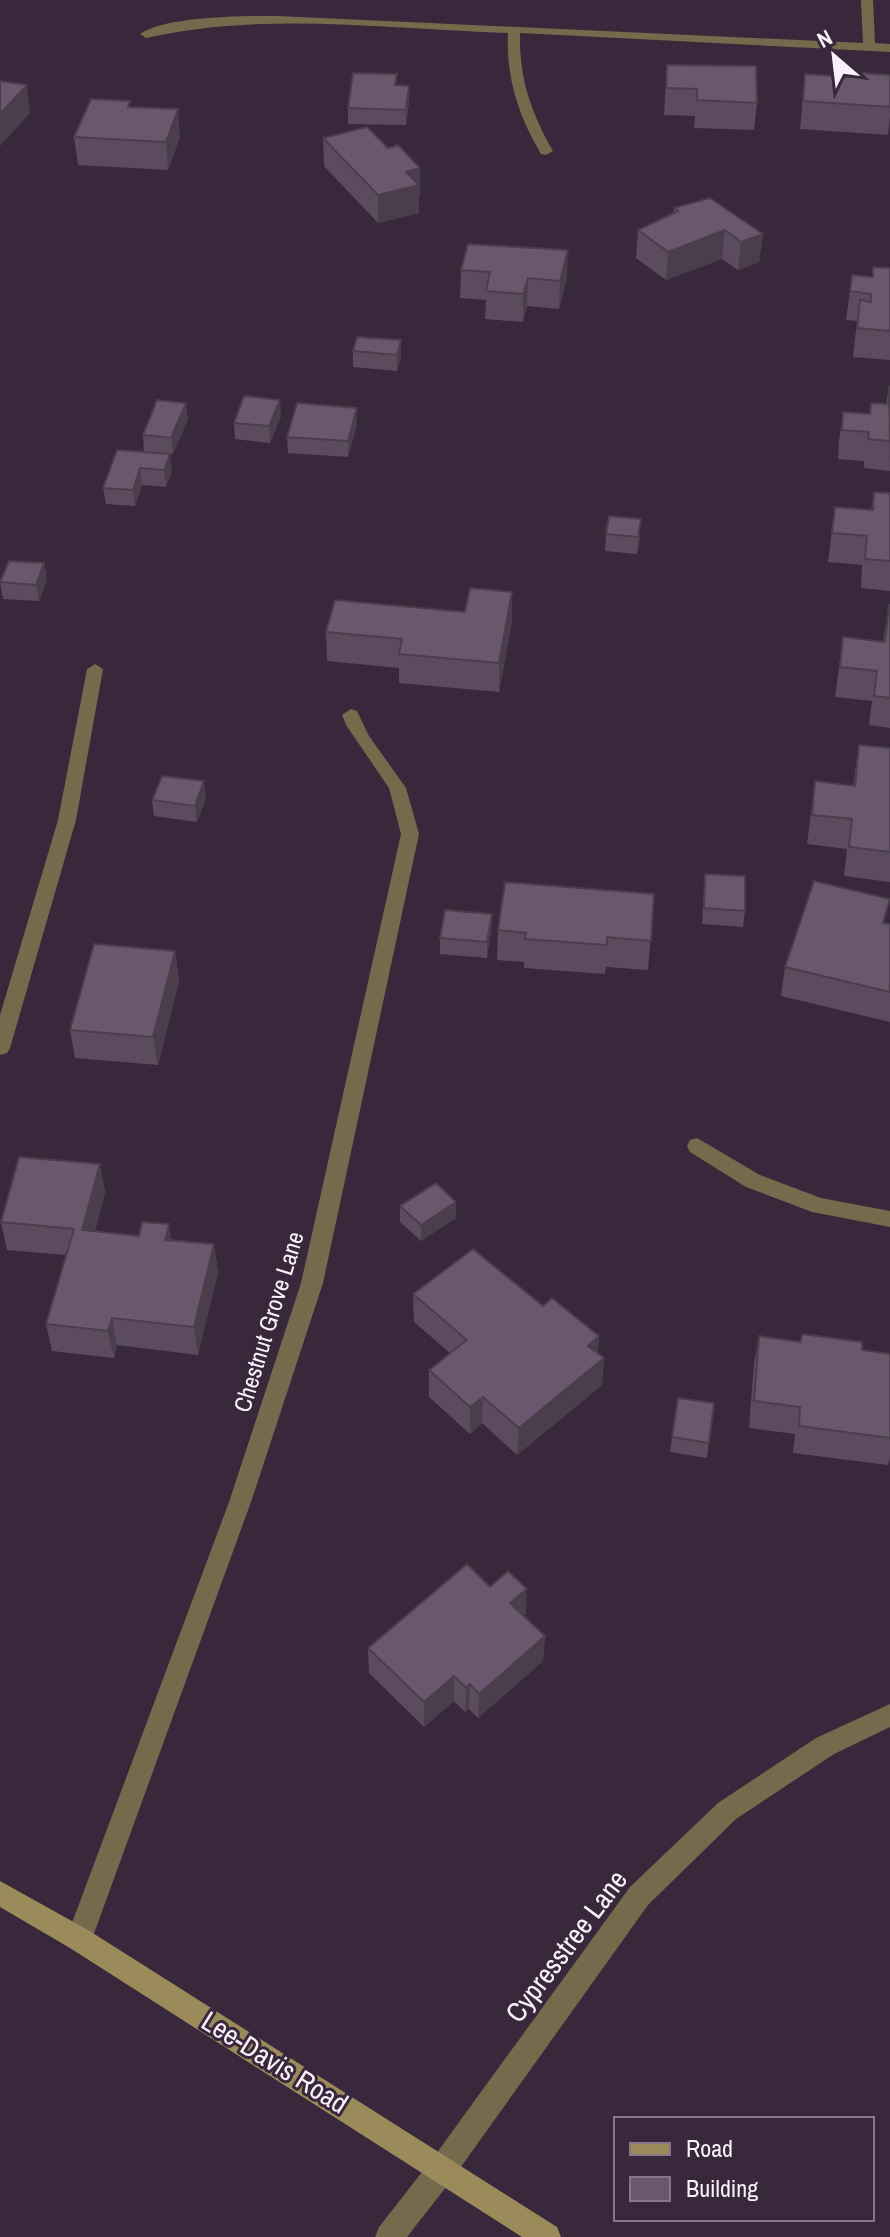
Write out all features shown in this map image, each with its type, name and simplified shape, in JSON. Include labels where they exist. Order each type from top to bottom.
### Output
[{"type":"main road","name":"Lee-Davis Road","points":[[0,1893],[79,1939],[547,2237]]},
{"type":"street","points":[[867,0],[869,47]]},
{"type":"street","points":[[146,34],[185,23],[241,20],[514,29],[890,48]]},
{"type":"street","points":[[514,29],[513,57],[520,105],[546,151]]},
{"type":"street","points":[[0,1048],[67,820],[95,669]]},
{"type":"street","name":"Chestnut Grove Lane","points":[[79,1939],[240,1502],[312,1283],[410,834],[406,805],[389,772],[356,736],[351,715]]},
{"type":"street","points":[[697,1146],[753,1181],[819,1206],[890,1219]]},
{"type":"street","name":"Cypresstree Lane","points":[[389,2237],[443,2168],[639,1896],[727,1811],[825,1746],[890,1715]]},
{"type":"building","points":[[667,65],[756,66],[757,103],[697,100],[697,89],[666,88]]},
{"type":"building","points":[[848,72],[890,75],[890,107],[803,101],[805,74],[849,77]]},
{"type":"building","points":[[353,73],[397,74],[395,85],[409,86],[406,110],[348,108]]},
{"type":"building","points":[[0,81],[27,85],[0,114]]},
{"type":"building","points":[[91,99],[130,101],[128,107],[178,109],[166,142],[74,137]]},
{"type":"building","points":[[367,127],[388,148],[398,145],[420,168],[406,172],[419,185],[378,195],[323,138]]},
{"type":"building","points":[[710,198],[763,234],[741,242],[725,230],[668,252],[638,230],[678,211],[674,208]]},
{"type":"building","points":[[468,244],[568,250],[560,281],[528,278],[523,294],[486,291],[490,272],[461,270]]},
{"type":"building","points":[[873,267],[890,268],[890,331],[857,328],[860,300],[871,302],[871,294],[850,291],[852,275],[873,277]]},
{"type":"building","points":[[357,337],[401,340],[397,355],[353,351]]},
{"type":"building","points":[[889,386],[890,441],[868,439],[869,432],[842,430],[843,412],[870,414],[871,403],[889,404]]},
{"type":"building","points":[[244,396],[280,400],[269,426],[234,423]]},
{"type":"building","points":[[157,400],[186,403],[171,438],[143,435]]},
{"type":"building","points":[[297,403],[357,408],[348,441],[287,437]]},
{"type":"building","points":[[117,450],[170,454],[164,470],[140,468],[133,490],[103,488]]},
{"type":"building","points":[[874,492],[890,493],[890,561],[865,559],[867,536],[832,533],[835,507],[873,510]]},
{"type":"building","points":[[609,516],[641,519],[638,537],[606,534]]},
{"type":"building","points":[[9,561],[44,563],[36,585],[0,582]]},
{"type":"building","points":[[470,588],[512,592],[499,663],[399,654],[402,639],[326,632],[335,600],[465,612]]},
{"type":"building","points":[[889,605],[890,698],[874,696],[877,671],[840,667],[843,637],[885,642]]},
{"type":"building","points":[[859,745],[890,748],[890,852],[849,847],[852,819],[812,815],[815,781],[855,786]]},
{"type":"building","points":[[162,776],[204,781],[195,806],[152,800]]},
{"type":"building","points":[[705,874],[745,876],[745,911],[704,908]]},
{"type":"building","points":[[814,881],[890,899],[883,923],[890,924],[890,992],[785,967]]},
{"type":"building","points":[[505,882],[654,894],[651,941],[607,937],[607,945],[525,939],[526,933],[498,930]]},
{"type":"building","points":[[445,910],[492,914],[487,942],[440,938]]},
{"type":"building","points":[[94,944],[175,951],[153,1037],[70,1030]]},
{"type":"building","points":[[19,1157],[100,1164],[82,1230],[139,1236],[142,1222],[169,1224],[165,1240],[214,1244],[194,1327],[112,1318],[108,1331],[46,1324],[74,1229],[1,1222]]},
{"type":"building","points":[[436,1183],[456,1202],[421,1225],[400,1206]]},
{"type":"building","points":[[473,1249],[543,1306],[552,1298],[599,1336],[588,1346],[604,1358],[519,1428],[483,1397],[470,1407],[429,1370],[467,1340],[413,1294]]},
{"type":"building","points":[[802,1334],[862,1342],[862,1350],[890,1354],[890,1438],[799,1426],[800,1407],[754,1401],[759,1336],[801,1342]]},
{"type":"building","points":[[678,1398],[714,1403],[709,1443],[672,1437]]},
{"type":"building","points":[[467,1564],[490,1587],[508,1571],[527,1589],[510,1603],[545,1636],[479,1694],[470,1684],[466,1688],[454,1676],[424,1702],[368,1648]]}]
